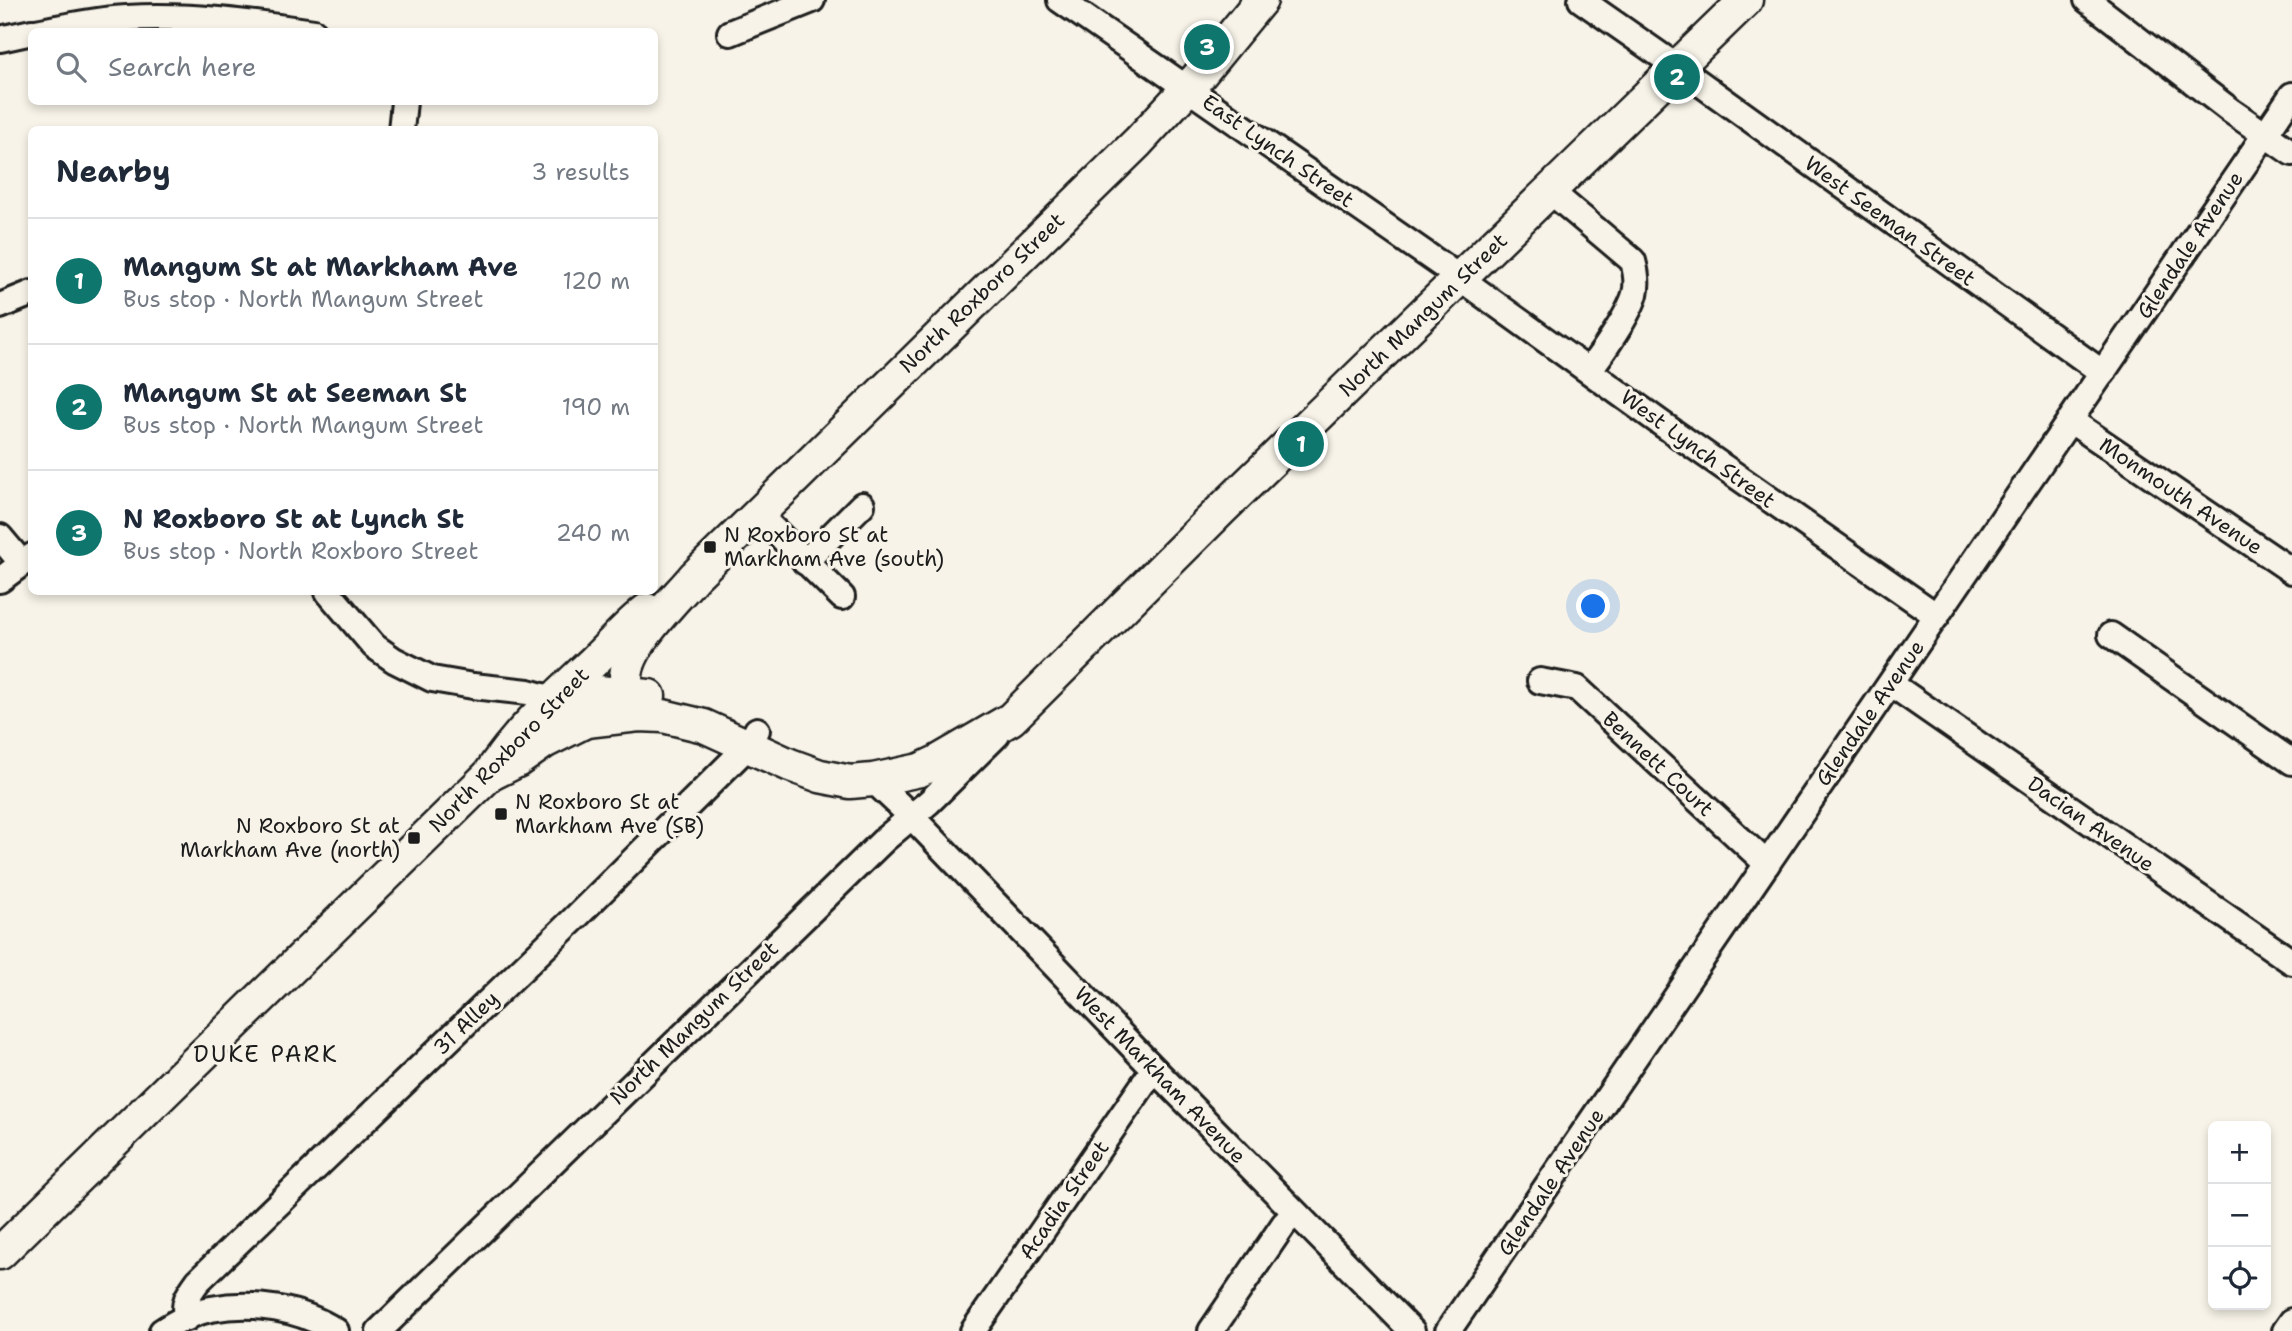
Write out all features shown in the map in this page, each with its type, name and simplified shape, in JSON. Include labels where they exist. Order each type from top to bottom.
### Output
[{"type":"main road","name":"North Roxboro Street","points":[[634,704],[626,678],[631,658],[694,577],[1138,142],[1188,88],[1261,0]]},
{"type":"main road","name":"North Mangum Street","points":[[873,780],[920,770],[1011,719],[1140,589],[1746,0]]},
{"type":"main road","name":"North Roxboro Street","points":[[0,1253],[489,775],[506,748],[554,699],[643,613],[694,577]]},
{"type":"main road","points":[[554,699],[584,691],[634,704],[688,703],[727,716],[753,738],[824,762],[854,769],[873,780]]},
{"type":"main road","points":[[489,775],[586,721],[634,704]]},
{"type":"street","points":[[730,33],[812,0]]},
{"type":"street","name":"East Lynch Street","points":[[1060,0],[1461,279]]},
{"type":"street","name":"West Seeman Street","points":[[1581,0],[2103,373]]},
{"type":"street","points":[[2087,0],[2231,111],[2292,153]]},
{"type":"street","points":[[61,28],[127,18],[182,17],[284,28]]},
{"type":"street","points":[[0,39],[28,33]]},
{"type":"street","name":"Glendale Avenue","points":[[1448,1331],[2292,95]]},
{"type":"street","points":[[401,126],[404,105]]},
{"type":"street","points":[[1550,191],[1633,261],[1637,275],[1635,295],[1611,339],[1589,370]]},
{"type":"street","name":"West Lynch Street","points":[[1461,279],[1662,425],[1937,616]]},
{"type":"street","points":[[0,306],[28,295]]},
{"type":"street","name":"Monmouth Avenue","points":[[2071,421],[2292,570]]},
{"type":"street","points":[[806,562],[862,505]]},
{"type":"street","points":[[758,514],[842,597]]},
{"type":"street","points":[[0,537],[26,559],[0,580]]},
{"type":"street","points":[[331,595],[374,646],[394,660],[432,679],[473,687],[528,692],[554,699],[586,721]]},
{"type":"street","points":[[2111,635],[2292,762]]},
{"type":"street","name":"Bennett Court","points":[[1541,681],[1577,688],[1767,864]]},
{"type":"street","name":"Dacian Avenue","points":[[1891,684],[2292,962]]},
{"type":"street","name":"North Mangum Street","points":[[379,1331],[661,1054],[911,816],[929,802],[1011,719]]},
{"type":"street","name":"31 Alley","points":[[187,1318],[184,1310],[188,1295],[198,1281],[563,929],[753,738]]},
{"type":"street","name":"West Markham Avenue","points":[[873,780],[1412,1331]]},
{"type":"street","name":"Acadia Street","points":[[973,1331],[1154,1069]]},
{"type":"street","points":[[1211,1331],[1284,1224],[1295,1213]]},
{"type":"street","points":[[162,1331],[211,1309],[265,1307],[299,1313],[336,1331]]},
{"type":"street","points":[[2285,1331],[2292,1321]]},
{"type":"place","name":"N Roxboro St at Lynch St","points":[[1207,47]]},
{"type":"place","name":"Mangum St at Seeman St","points":[[1677,77]]},
{"type":"place","name":"Mangum St at Markham Ave","points":[[1301,444]]},
{"type":"place","name":"N Roxboro St at Markham Ave (south)","points":[[710,547]]},
{"type":"place","name":"N Roxboro St at Markham Ave (SB)","points":[[501,814]]},
{"type":"place","name":"N Roxboro St at Markham Ave (north)","points":[[414,838]]},
{"type":"district","name":"DUKE PARK","points":[[266,1054]]}]
